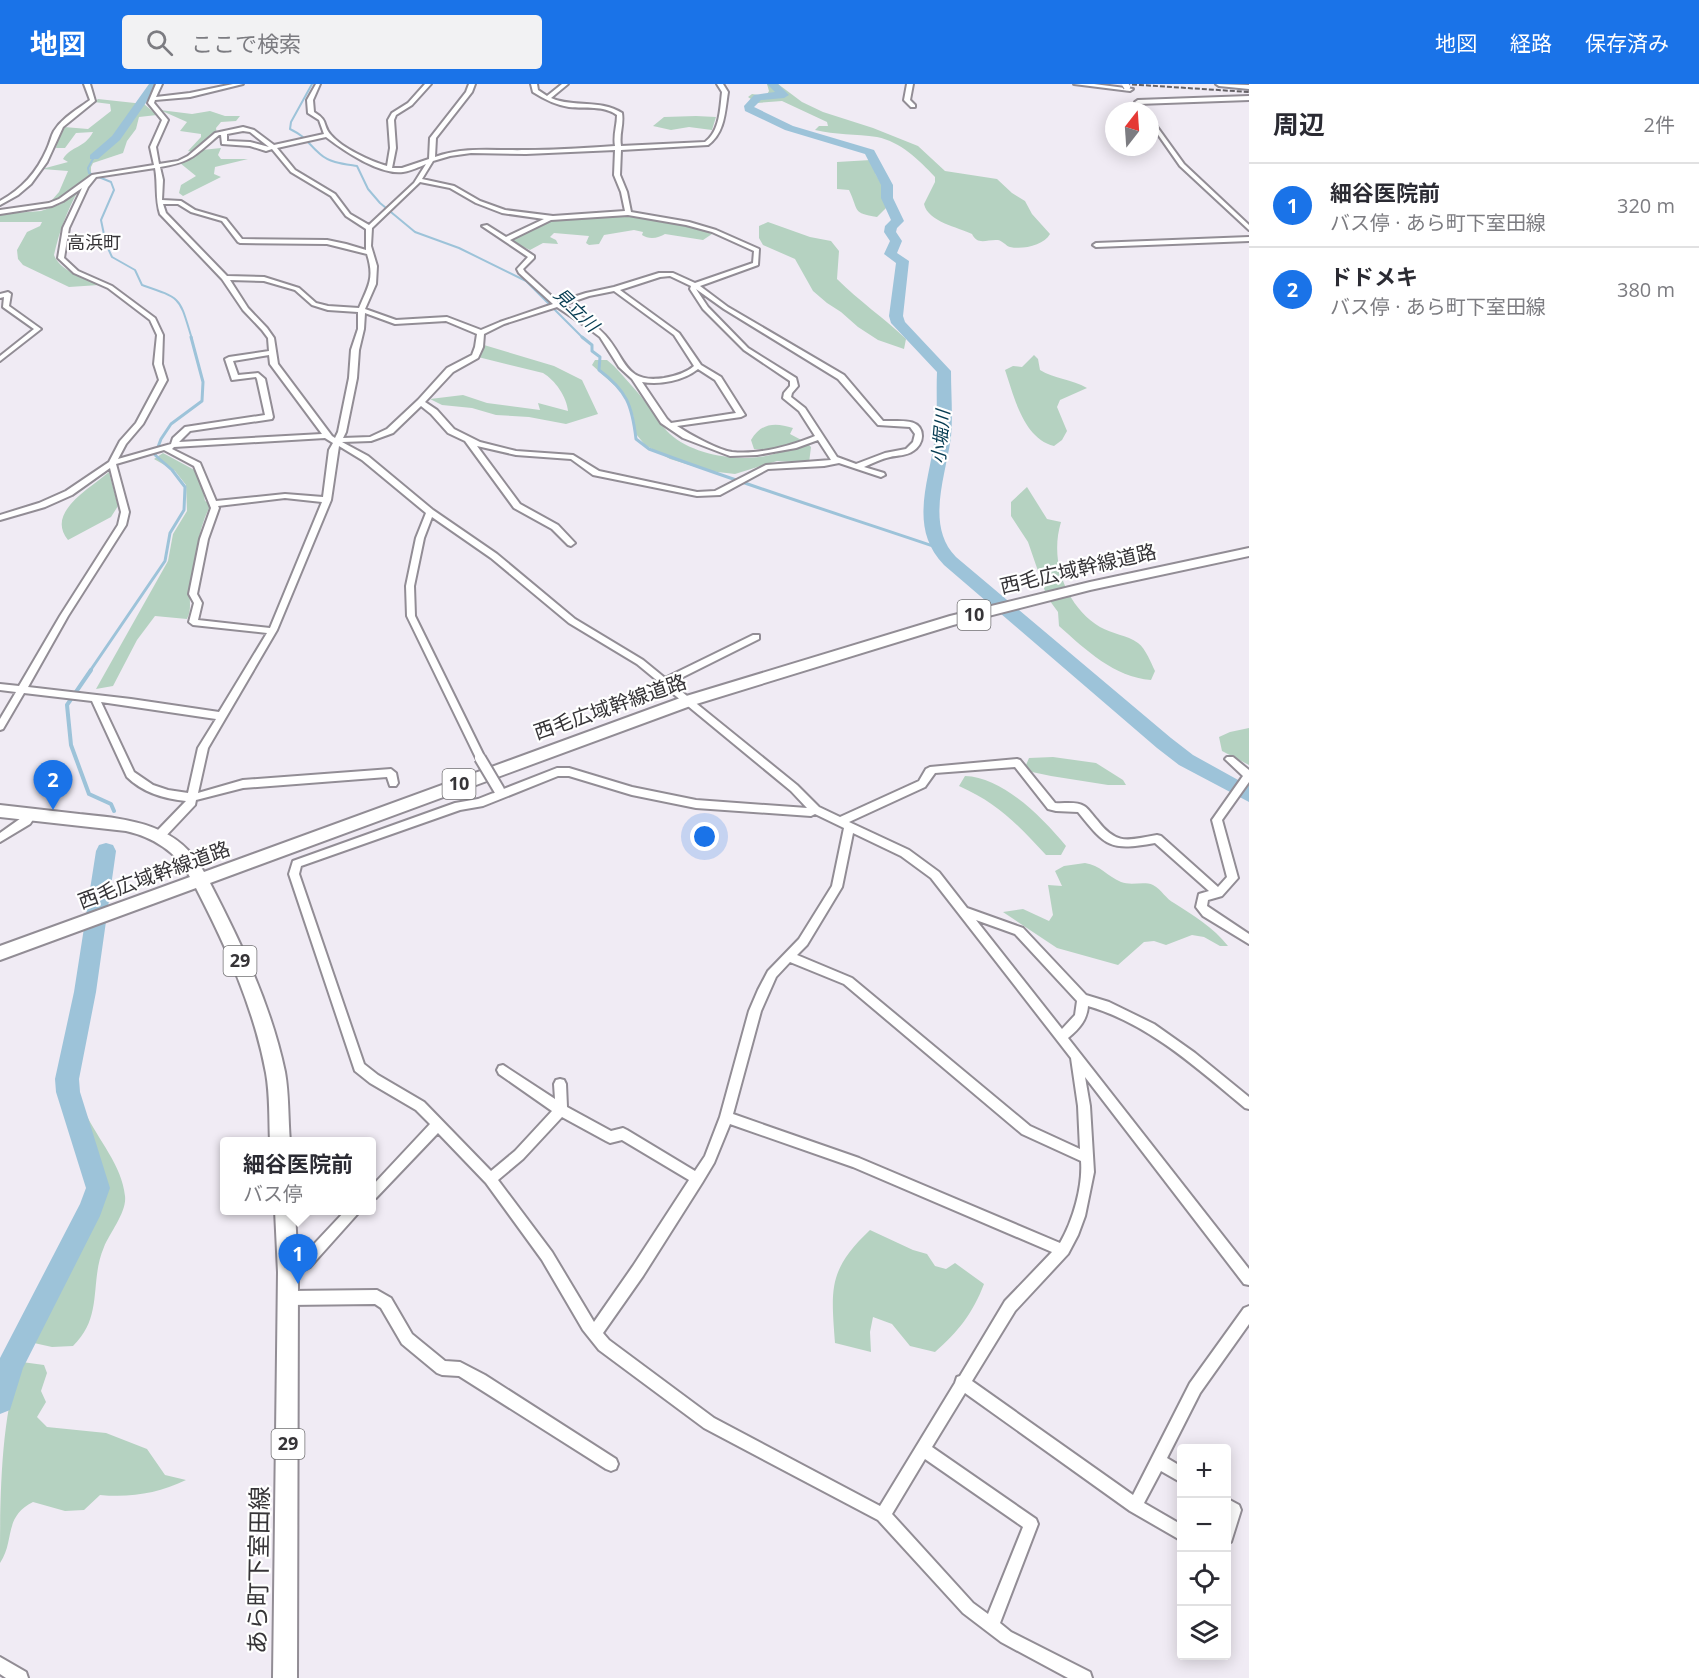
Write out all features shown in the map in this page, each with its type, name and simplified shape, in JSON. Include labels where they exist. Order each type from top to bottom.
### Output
[{"type":"main road","name":"西毛広域幹線道路","points":[[0,953],[526,758],[688,701],[860,647],[1090,586],[1249,552]]},
{"type":"main road","name":"29","points":[[0,811],[126,825],[159,836],[178,849],[191,863],[232,942],[266,1031],[276,1075],[280,1137]]},
{"type":"main road","name":"あら町下室田線","points":[[285,1215],[288,1298],[285,1678]]},
{"type":"street","points":[[0,203],[32,181],[48,154],[56,133],[66,120],[93,100],[87,84]]},
{"type":"street","points":[[159,84],[151,106],[165,120],[153,147],[160,180],[159,202],[166,220],[225,278],[245,309],[269,334],[274,364],[334,440],[365,458],[430,512],[494,556],[572,621],[640,662],[794,788],[815,810],[916,860],[935,875],[1249,1279]]},
{"type":"street","points":[[152,99],[190,96],[240,84]]},
{"type":"street","points":[[389,169],[393,148],[391,120],[394,114],[410,104],[428,84]]},
{"type":"street","points":[[159,836],[191,802],[203,748],[272,631],[327,500],[334,440],[342,432],[353,378],[355,350],[362,329],[362,310],[373,284],[374,266],[369,252],[369,228],[412,189],[432,159],[433,138],[469,92],[472,84]]},
{"type":"street","points":[[534,84],[535,91],[568,105],[616,110],[621,118],[616,135],[617,175],[624,192],[628,213]]},
{"type":"street","points":[[547,98],[565,84]]},
{"type":"street","points":[[318,85],[310,100],[311,113],[321,119],[327,135],[344,148],[389,169],[403,170],[432,159],[471,151],[526,152],[710,143],[719,125],[725,92],[720,84]]},
{"type":"street","points":[[910,84],[907,100],[913,106]]},
{"type":"street","points":[[1077,84],[1127,87],[1138,102],[1249,98]]},
{"type":"street","points":[[1219,84],[1249,87]]},
{"type":"street","points":[[0,212],[50,205],[94,176],[180,162],[190,157],[212,137],[243,129],[252,131],[274,148],[293,171],[333,195],[348,215],[369,228]]},
{"type":"street","points":[[1159,132],[1182,165],[1249,228]]},
{"type":"street","points":[[224,133],[224,143],[256,145],[266,149],[327,135]]},
{"type":"street","points":[[0,727],[122,525],[125,512],[112,463],[123,443],[139,424],[163,380],[159,364],[161,345],[158,328],[148,314],[122,298],[110,287],[76,272],[61,258],[66,228],[85,187],[94,176]]},
{"type":"street","points":[[418,180],[452,187],[478,202],[504,212],[554,218],[628,213],[687,223],[714,231],[757,250],[756,264],[695,285]]},
{"type":"street","points":[[159,202],[179,202],[193,211],[224,220],[240,241],[330,243],[346,246],[361,254],[369,252]]},
{"type":"street","points":[[506,239],[554,218]]},
{"type":"street","points":[[485,226],[532,257],[521,267],[521,271],[554,305],[577,315],[603,336],[622,366],[635,378],[664,421],[686,436],[730,454],[757,453],[796,446],[818,437]]},
{"type":"street","points":[[1096,245],[1249,239]]},
{"type":"street","points":[[225,278],[264,279],[297,289],[320,306],[362,310],[395,322],[447,319],[481,333],[502,323],[588,294],[615,289],[664,274],[675,275],[695,285],[726,308],[841,377],[876,419],[887,424],[912,424],[918,430],[917,443],[909,451],[888,455],[858,466]]},
{"type":"street","points":[[695,285],[693,289],[705,308],[739,342],[754,356],[793,380],[794,386],[787,398],[802,410],[827,451],[838,461]]},
{"type":"street","points":[[615,289],[677,334],[698,366],[717,379],[741,415],[670,425]]},
{"type":"street","points":[[0,296],[8,294],[6,307],[38,329],[0,359]]},
{"type":"street","points":[[0,518],[42,505],[69,493],[112,463],[171,446],[371,439],[387,433],[422,402],[450,370],[475,356],[481,333]]},
{"type":"street","points":[[272,353],[266,352],[229,359],[235,378],[258,375],[261,379],[269,417],[188,429],[168,450],[196,465],[214,504],[214,513],[204,539],[193,594],[198,603],[192,622],[272,631]]},
{"type":"street","points":[[635,378],[650,381],[683,376],[698,366]]},
{"type":"street","points":[[422,402],[434,411],[451,430],[469,441],[516,453],[573,457],[596,473],[697,494],[717,493],[766,467],[816,465],[838,461],[881,475]]},
{"type":"street","points":[[469,441],[517,506],[555,526],[571,543]]},
{"type":"street","points":[[214,504],[285,496],[327,500]]},
{"type":"street","points":[[430,512],[420,538],[410,586],[411,616],[480,758],[501,792]]},
{"type":"street","points":[[665,682],[756,637]]},
{"type":"street","points":[[0,687],[221,716]]},
{"type":"street","points":[[95,698],[134,779],[150,789],[192,797],[227,786],[243,784],[391,773],[393,783]]},
{"type":"street","points":[[1230,759],[1248,776],[1217,820],[1233,878],[1218,893],[1203,897],[1201,907],[1207,914],[1249,940]]},
{"type":"street","points":[[594,1334],[710,1159],[726,1117],[755,1011],[772,974],[803,942],[837,887],[845,825],[868,807],[926,782],[929,772],[933,770],[1017,763],[1052,806],[1060,809],[1078,806],[1082,808],[1106,840],[1125,845],[1157,839],[1218,893]]},
{"type":"street","points":[[815,810],[811,812],[696,804],[632,791],[568,772],[557,772],[479,802],[459,806],[302,861],[295,869],[356,1062],[366,1073],[420,1106],[490,1179],[547,1256],[594,1334],[604,1345],[709,1424],[883,1515],[968,1608],[991,1627],[1084,1678]]},
{"type":"street","points":[[0,838],[26,821],[31,815]]},
{"type":"street","points":[[963,911],[1019,931],[1082,999],[1084,1006],[1079,1022],[1061,1037]]},
{"type":"street","points":[[789,957],[848,981],[1026,1130],[1088,1158]]},
{"type":"street","points":[[1082,999],[1102,1004],[1160,1035],[1249,1104]]},
{"type":"street","points":[[883,1515],[1010,1306],[1063,1250],[1072,1235],[1079,1216],[1088,1172],[1076,1054]]},
{"type":"street","points":[[502,1070],[561,1110],[610,1137],[623,1134],[698,1179]]},
{"type":"street","points":[[490,1179],[519,1155],[561,1110],[560,1084]]},
{"type":"street","points":[[726,1117],[855,1162],[1063,1250]]},
{"type":"street","points":[[376,1190],[438,1124]]},
{"type":"street","points":[[288,1272],[305,1263],[350,1215]]},
{"type":"street","points":[[288,1298],[377,1297],[386,1303],[407,1339],[442,1368],[460,1369],[480,1380],[611,1464]]},
{"type":"street","points":[[1135,1506],[1195,1388],[1249,1314]]},
{"type":"street","points":[[962,1382],[1135,1506],[1177,1531]]},
{"type":"street","points":[[924,1450],[1031,1524],[991,1627]]},
{"type":"street","points":[[1158,1461],[1177,1473]]},
{"type":"street","points":[[1231,1508],[1234,1510],[1231,1522]]},
{"type":"street","points":[[0,1665],[20,1678]]},
{"type":"green space","points":[[767,84],[778,84],[802,102],[823,112],[918,146],[945,171],[997,179],[1025,201],[1032,214],[1050,234],[1038,244],[1015,248],[998,240],[977,240],[972,234],[937,220],[924,204],[935,182],[935,177],[909,152],[886,139],[815,130],[819,126],[828,126],[827,122],[782,101],[757,103],[748,97],[752,94],[766,96],[769,91]]},
{"type":"green space","points":[[98,99],[144,104],[157,115],[139,117],[136,129],[127,141],[123,153],[93,163],[91,176],[59,199],[52,200],[59,192],[68,171],[42,169],[68,162],[63,159],[70,151],[86,141],[93,132],[76,133],[65,148],[56,148],[58,133],[64,127],[88,129],[111,111],[110,104],[94,102]]},
{"type":"green space","points":[[160,110],[192,114],[210,111],[225,116],[240,116],[236,121],[221,122],[216,128],[217,134],[193,152],[188,151],[201,137],[201,134],[180,131],[187,122]]},
{"type":"green space","points":[[664,117],[716,117],[712,130],[689,127],[671,130],[653,126]]},
{"type":"green space","points":[[221,148],[218,155],[221,159],[248,159],[215,167],[214,174],[221,177],[183,196],[179,193],[181,185],[196,176],[180,163],[202,150]]},
{"type":"green space","points":[[871,160],[882,185],[886,208],[877,217],[857,210],[849,190],[837,189],[837,162]]},
{"type":"green space","points":[[78,191],[58,238],[54,255],[67,270],[99,285],[69,287],[23,265],[18,259],[17,250],[27,232],[40,226],[42,222],[0,222],[0,214],[41,211],[61,204]]},
{"type":"green space","points":[[626,214],[688,225],[712,234],[703,240],[665,234],[651,238],[642,235],[643,232],[634,230],[604,235],[599,244],[589,245],[586,243],[589,236],[554,233],[550,237],[558,244],[543,243],[530,250],[511,241],[511,238],[549,221]]},
{"type":"green space","points":[[768,222],[810,237],[831,241],[839,251],[837,279],[906,339],[904,349],[878,340],[858,327],[813,291],[795,259],[763,245],[759,238],[759,226]]},
{"type":"green space","points":[[484,345],[554,366],[582,380],[598,414],[566,424],[529,417],[496,415],[472,408],[442,405],[430,399],[463,395],[487,403],[540,410],[538,403],[568,411],[563,395],[547,376],[543,373],[478,357]]},
{"type":"green space","points":[[1034,355],[1038,359],[1040,370],[1087,388],[1060,400],[1057,407],[1067,431],[1062,440],[1054,446],[1043,442],[1027,425],[1016,403],[1005,370],[1013,366],[1022,367]]},
{"type":"green space","points":[[595,360],[607,360],[614,366],[667,431],[695,449],[726,457],[772,455],[785,450],[754,449],[751,440],[764,427],[780,425],[793,428],[790,434],[811,447],[809,463],[777,461],[735,474],[709,471],[670,459],[645,445],[636,434],[633,415],[624,394],[592,365]]},
{"type":"green space","points":[[163,453],[200,473],[205,501],[211,504],[197,546],[189,615],[187,619],[155,616],[137,640],[113,686],[96,689],[168,561],[173,534],[187,511],[186,485],[175,471],[154,459]]},
{"type":"green space","points":[[109,472],[118,506],[111,517],[68,540],[62,530],[62,520],[66,510],[82,493]]},
{"type":"green space","points":[[1027,487],[1047,519],[1061,522],[1057,552],[1063,581],[1070,595],[1088,618],[1100,627],[1129,638],[1141,646],[1155,671],[1151,680],[1125,674],[1101,661],[1059,626],[1058,612],[1047,597],[1028,542],[1011,516],[1011,502]]},
{"type":"green space","points":[[1249,728],[1249,765],[1222,751],[1219,737]]},
{"type":"green space","points":[[1053,757],[1096,763],[1123,780],[1126,785],[1108,785],[1051,776],[1032,772],[1026,765],[1029,758]]},
{"type":"green space","points":[[965,776],[994,783],[1021,801],[1046,823],[1066,846],[1061,855],[1046,855],[1007,816],[985,800],[959,786]]},
{"type":"green space","points":[[1085,863],[1095,866],[1121,882],[1153,885],[1171,901],[1210,927],[1228,946],[1220,946],[1204,937],[1192,935],[1166,945],[1154,941],[1144,942],[1118,965],[1057,948],[1003,912],[1023,909],[1049,921],[1053,915],[1048,885],[1062,886],[1055,871],[1064,866]]},
{"type":"green space","points":[[75,1112],[85,1112],[109,1153],[123,1185],[125,1202],[121,1215],[104,1247],[97,1273],[92,1311],[83,1335],[73,1346],[52,1347],[34,1343],[37,1298],[82,1206],[89,1182],[72,1116]]},
{"type":"green space","points":[[870,1230],[927,1254],[935,1266],[946,1269],[955,1263],[984,1284],[964,1321],[935,1352],[910,1346],[892,1324],[873,1317],[870,1332],[871,1352],[835,1343],[833,1294],[835,1281],[846,1257]]},
{"type":"green space","points":[[22,1362],[44,1365],[47,1373],[41,1391],[46,1402],[37,1417],[47,1427],[106,1433],[147,1449],[165,1475],[186,1480],[144,1494],[100,1495],[84,1510],[65,1511],[33,1502],[17,1515],[13,1522],[0,1563],[1,1487],[5,1432],[9,1406]]},
{"type":"waterway","points":[[94,157],[116,138],[154,84]]},
{"type":"waterway","name":"見立川","points":[[312,84],[291,122],[290,129],[328,159],[357,166],[368,189],[380,203],[415,232],[459,248],[526,281],[582,337]]},
{"type":"waterway","name":"小堀川","points":[[772,84],[784,95],[758,97],[749,109],[789,128],[870,152],[887,185],[887,198],[898,221],[891,226],[890,232],[896,241],[890,254],[903,261],[896,316],[898,323],[944,371],[943,436],[931,520],[939,548],[950,561],[1164,743],[1186,760],[1249,795]]},
{"type":"waterway","points":[[94,157],[88,168],[89,173],[111,182],[114,190],[101,220],[106,244],[112,257],[135,270],[142,285],[165,293],[178,302],[192,339]]},
{"type":"waterway","points":[[90,671],[165,561],[170,533],[184,510],[185,487],[172,470],[155,455],[161,439],[171,424],[202,401],[203,382],[191,337]]},
{"type":"waterway","name":"見立川","points":[[582,337],[592,345],[592,351],[600,357],[599,370],[622,392],[630,408],[636,439],[649,449],[939,548]]},
{"type":"waterway","points":[[91,670],[67,705],[71,745],[89,794],[111,804],[114,811]]},
{"type":"waterway","points":[[0,1400],[11,1364],[91,1208],[98,1188],[68,1092],[67,1079],[85,992],[106,851]]},
{"type":"railway","points":[[1125,84],[1249,92]]},
{"type":"place","name":"ドドメキ","points":[[53,810]]},
{"type":"place","name":"細谷医院前","points":[[298,1284]]},
{"type":"district","name":"高浜町","points":[[94,243]]}]
